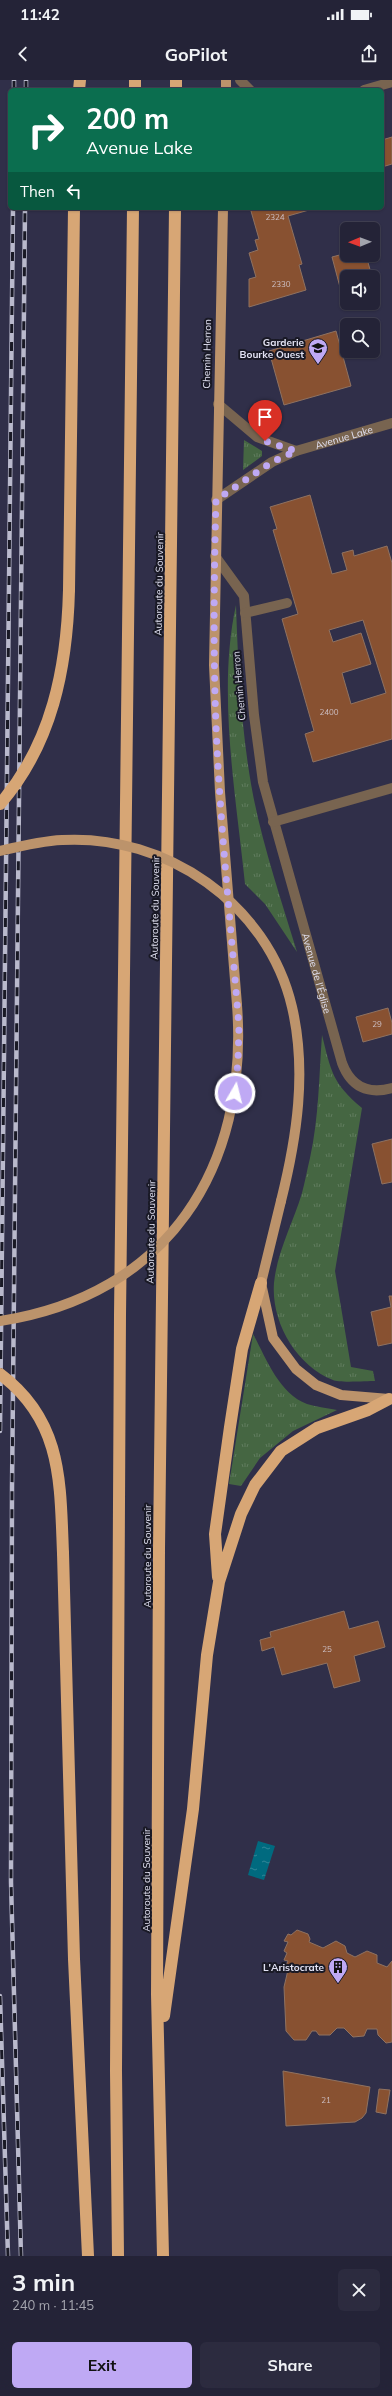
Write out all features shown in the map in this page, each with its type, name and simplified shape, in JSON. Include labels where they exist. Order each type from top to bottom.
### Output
[{"type":"highway","points":[[0,804],[17,782],[33,756],[54,705],[64,664],[69,590],[74,210]]},
{"type":"highway","points":[[118,2256],[116,2055],[120,1323],[134,210]]},
{"type":"highway","name":"Autoroute du Souvenir","points":[[163,2256],[159,2053],[159,1549],[175,210]]},
{"type":"highway","points":[[219,1582],[215,1534],[225,1462],[242,1349],[261,1283]]},
{"type":"highway","points":[[0,1374],[27,1400],[52,1442],[59,1471],[63,1553],[74,1959],[88,2256]]},
{"type":"highway","points":[[159,2053],[192,1810],[204,1685],[219,1582],[246,1500],[271,1461],[281,1451],[305,1434],[368,1410],[390,1399]]},
{"type":"main road","name":"Chemin Herron","points":[[0,1321],[36,1314],[61,1306],[89,1294],[119,1277],[159,1247],[191,1208],[214,1166],[231,1112],[238,1061],[237,1005],[216,733],[215,556],[223,210]]},
{"type":"main road","points":[[0,851],[31,844],[62,840],[96,840],[137,848],[170,860],[199,876],[224,895],[245,917],[263,942],[283,980],[292,1006],[300,1072],[298,1102],[289,1165],[261,1283],[273,1338],[296,1369],[316,1385],[328,1392],[341,1395],[390,1399]]},
{"type":"street","points":[[240,80],[248,88]]},
{"type":"street","points":[[371,88],[392,82]]},
{"type":"street","points":[[218,404],[257,437],[296,451]]},
{"type":"street","name":"Avenue Lake","points":[[216,500],[272,462],[296,451],[392,423]]},
{"type":"street","name":"Chemin Herron","points":[[215,556],[244,596],[258,749],[273,822]]},
{"type":"street","points":[[245,613],[287,603]]},
{"type":"street","points":[[273,822],[392,788]]},
{"type":"street","name":"Avenue de l'Église","points":[[273,822],[346,1073],[355,1084],[369,1091],[392,1088]]},
{"type":"green space","points":[[244,440],[262,451],[262,456],[243,470]]},
{"type":"green space","points":[[236,605],[240,695],[251,784],[265,847],[297,952],[265,904],[245,884],[233,780],[228,708],[228,673]]},
{"type":"green space","points":[[322,1035],[334,1076],[344,1091],[362,1108],[335,1271],[351,1367],[373,1371],[375,1381],[336,1381],[320,1373],[308,1364],[297,1353],[288,1340],[277,1312],[274,1298],[274,1283],[278,1260],[302,1193],[313,1143]]},
{"type":"green space","points":[[253,1334],[274,1374],[289,1392],[297,1399],[307,1404],[337,1410],[293,1431],[260,1458],[241,1486],[229,1484]]},
{"type":"water","points":[[258,1841],[275,1846],[264,1880],[248,1875]]},
{"type":"building","points":[[392,137],[392,164],[384,166],[384,139]]},
{"type":"building","points":[[309,210],[288,216],[302,264],[299,265],[306,290],[249,307],[249,279],[256,277],[249,253],[258,250],[255,240],[259,239],[251,211]]},
{"type":"building","points":[[340,255],[340,262],[368,262],[370,270],[340,270],[340,287],[332,257]]},
{"type":"building","points":[[336,331],[340,346],[340,358],[343,358],[351,386],[284,405],[269,351]]},
{"type":"building","points":[[310,495],[332,574],[347,570],[342,553],[353,550],[354,556],[387,546],[392,563],[392,739],[313,762],[305,734],[314,731],[282,619],[298,614],[273,530],[277,529],[270,507]],"holes":[[[363,620],[386,693],[351,704],[342,673],[371,664],[361,633],[333,642],[329,630]]]},
{"type":"building","points":[[388,1008],[392,1023],[392,1034],[363,1042],[356,1017]]},
{"type":"building","points":[[392,1139],[392,1182],[382,1184],[372,1144]]},
{"type":"building","points":[[389,1296],[392,1296],[392,1343],[378,1346],[371,1312],[391,1307]]},
{"type":"building","points":[[344,1611],[349,1629],[378,1621],[385,1647],[354,1656],[360,1681],[334,1688],[327,1663],[282,1675],[274,1647],[262,1651],[260,1640],[271,1637],[270,1632]]},
{"type":"building","name":"L'Aristocrate","points":[[297,1930],[308,1934],[310,1939],[309,1942],[323,1948],[336,1941],[345,1946],[347,1953],[355,1957],[367,1951],[377,1955],[377,1963],[387,1967],[392,1961],[392,2042],[386,2043],[378,2035],[377,2029],[367,2029],[364,2036],[353,2037],[344,2028],[337,2028],[330,2035],[319,2035],[316,2031],[312,2031],[306,2040],[294,2040],[286,2031],[284,1987],[288,1970],[285,1968],[288,1961],[284,1960],[287,1953],[284,1951],[288,1942],[284,1941],[288,1934],[291,1935]]},
{"type":"building","points":[[283,2071],[370,2087],[366,2113],[362,2118],[355,2122],[286,2126]]},
{"type":"building","points":[[379,2089],[390,2090],[386,2114],[376,2112]]},
{"type":"railway","points":[[14,80],[14,88]]},
{"type":"railway","points":[[26,80],[26,88]]},
{"type":"railway","points":[[0,1431],[13,210]]},
{"type":"railway","points":[[21,2256],[11,1882],[12,1488],[25,210]]},
{"type":"railway","points":[[0,1996],[8,2256]]},
{"type":"place","name":"Garderie Bourke Ouest","points":[[318,365]]},
{"type":"place","name":"L'Aristocrate","points":[[338,1984]]},
{"type":"route","points":[[235,1093],[239,1027],[220,792],[214,665],[216,500],[272,462],[296,451],[265,441]]}]
